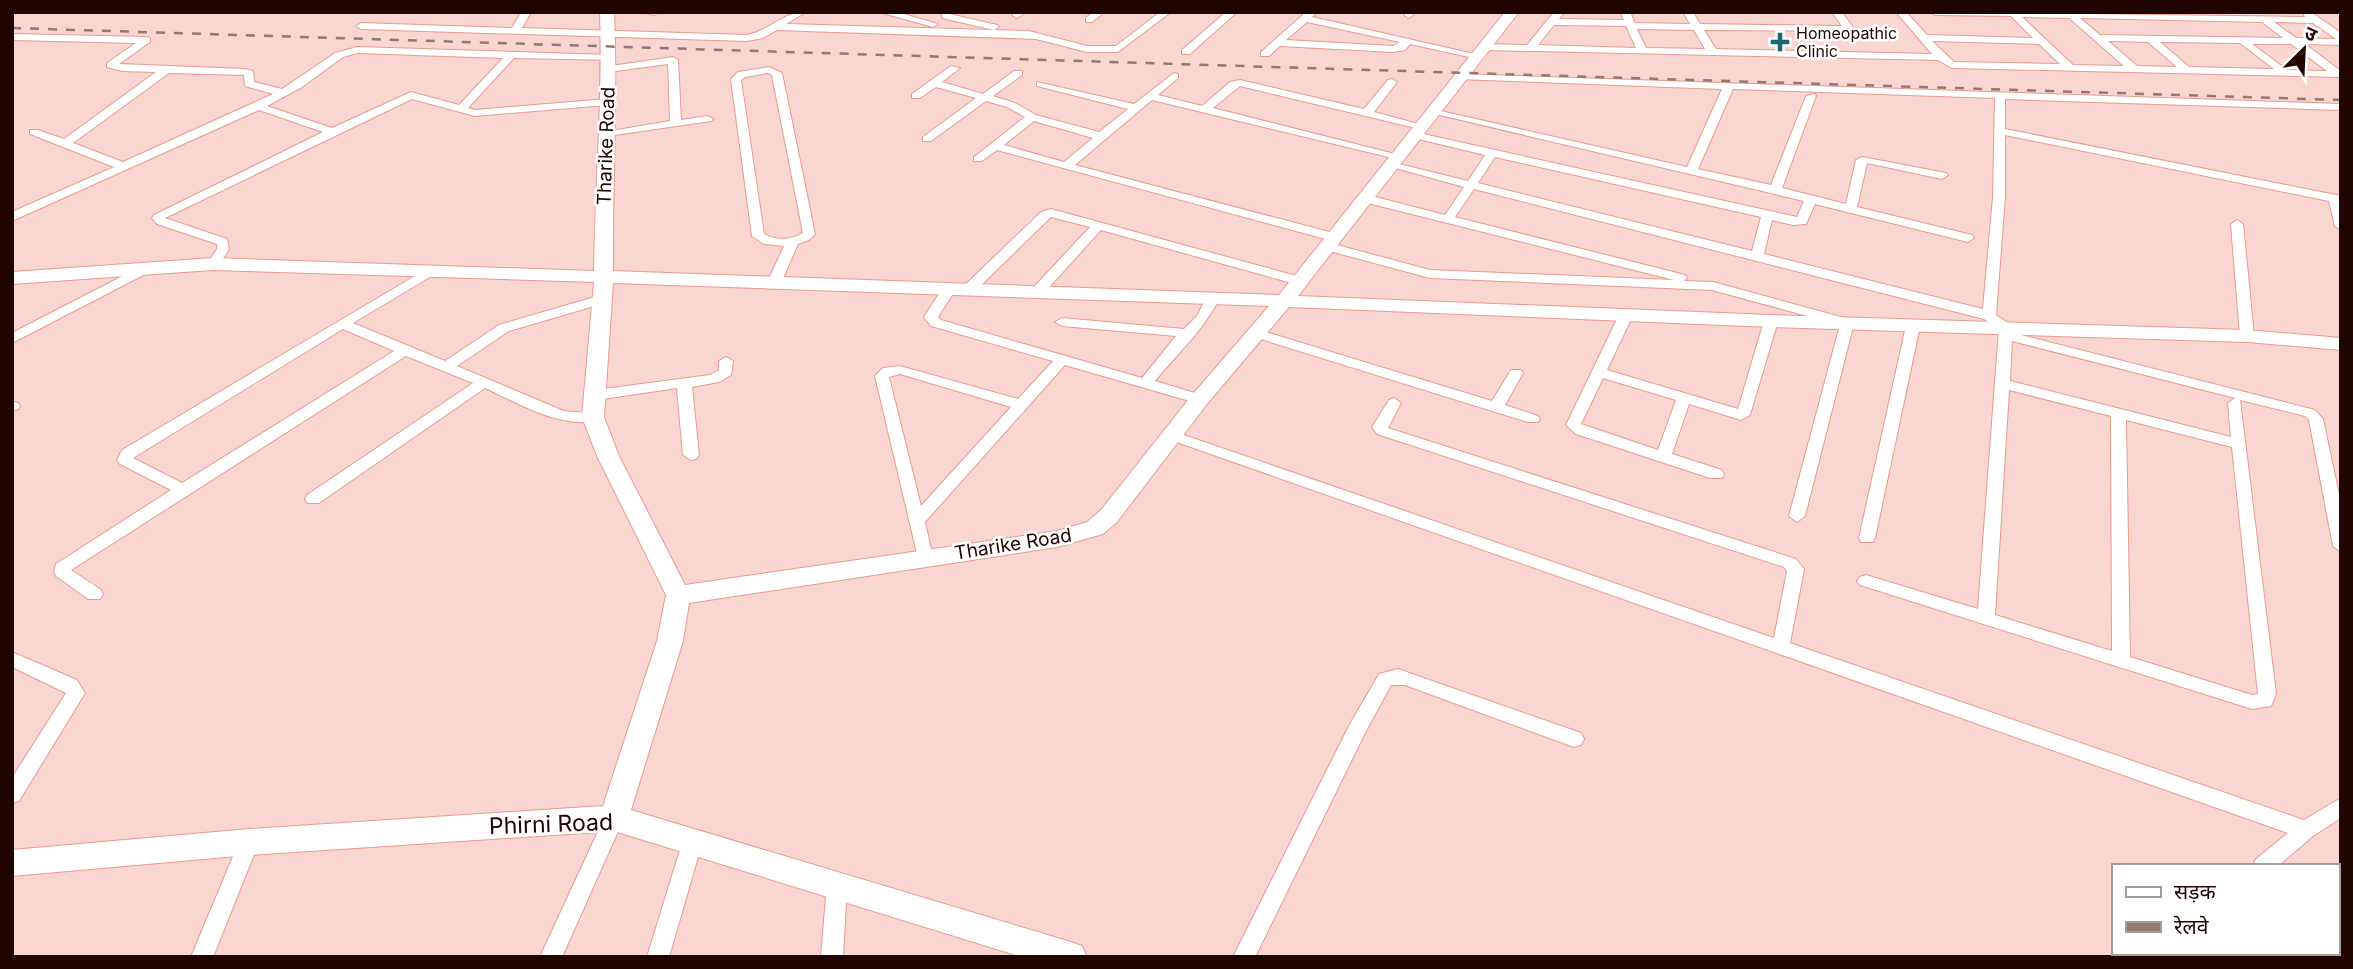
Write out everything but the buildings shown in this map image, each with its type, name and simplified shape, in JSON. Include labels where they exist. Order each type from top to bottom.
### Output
[{"type":"street","points":[[515,32],[526,12]]},
{"type":"street","points":[[647,12],[654,12]]},
{"type":"street","points":[[361,26],[515,32],[609,19],[747,38],[759,36],[801,12]]},
{"type":"street","points":[[884,12],[933,24]]},
{"type":"street","points":[[1089,20],[1100,12]]},
{"type":"street","points":[[921,32],[948,14],[1087,49],[1118,49],[1166,12]]},
{"type":"street","points":[[1186,52],[1232,12]]},
{"type":"street","name":"Tharike Road","points":[[609,19],[603,299],[593,417],[608,456],[678,595],[1057,539],[1094,528],[1109,516],[1200,399],[1292,291],[1512,12]]},
{"type":"street","points":[[1530,48],[1559,12]]},
{"type":"street","points":[[1625,12],[1642,51]]},
{"type":"street","points":[[1688,12],[1712,52]]},
{"type":"street","points":[[1837,12],[1860,42]]},
{"type":"street","points":[[1901,12],[1940,57],[1952,65],[2340,74]]},
{"type":"street","points":[[1935,12],[2316,20]]},
{"type":"street","points":[[2305,12],[2340,38]]},
{"type":"street","points":[[2014,14],[2069,68]]},
{"type":"street","points":[[2070,14],[2134,69]]},
{"type":"street","points":[[1265,54],[1309,16],[1407,41],[1481,52],[1530,48],[1712,52],[1860,42]]},
{"type":"street","points":[[2264,19],[2340,74]]},
{"type":"street","points":[[1552,22],[1696,27],[1785,24],[1940,57]]},
{"type":"street","points":[[776,27],[1038,36]]},
{"type":"street","points":[[12,37],[146,40],[111,65],[166,70],[247,72],[249,84],[283,93]]},
{"type":"street","points":[[1924,38],[2043,41]]},
{"type":"street","points":[[2098,38],[2297,43],[2340,38]]},
{"type":"street","points":[[1990,39],[1998,48]]},
{"type":"street","points":[[2151,40],[2186,70]]},
{"type":"street","points":[[1278,43],[1393,49],[1401,48],[1407,41]]},
{"type":"street","points":[[2245,42],[2285,73]]},
{"type":"street","points":[[12,217],[258,106],[283,93],[339,55],[350,51],[511,55],[609,64],[673,60],[676,123]]},
{"type":"street","points":[[461,110],[511,55]]},
{"type":"street","points":[[2006,57],[2014,66]]},
{"type":"street","points":[[916,96],[955,68]]},
{"type":"street","points":[[66,143],[166,70]]},
{"type":"street","points":[[773,70],[777,73],[809,234],[805,239],[793,241],[766,241],[758,236],[736,79],[742,74],[773,70]]},
{"type":"street","points":[[927,139],[1018,73]]},
{"type":"street","points":[[1066,166],[1174,76]]},
{"type":"street","points":[[1461,77],[2341,107]]},
{"type":"street","points":[[1367,113],[1392,82]]},
{"type":"street","points":[[934,83],[1010,105],[1032,117],[1103,137]]},
{"type":"street","points":[[1206,110],[1237,83],[1367,113],[1493,152],[1767,216],[1802,221],[1811,198]]},
{"type":"street","points":[[1041,84],[1137,108]]},
{"type":"street","points":[[1691,171],[1729,86]]},
{"type":"street","points":[[213,264],[223,249],[223,242],[158,218],[411,95],[418,94],[461,110],[481,113],[607,102]]},
{"type":"street","points":[[1150,96],[1394,160],[1473,184],[1989,316],[2007,332],[2310,413],[2316,419],[2341,546]]},
{"type":"street","points":[[1775,190],[1811,96]]},
{"type":"street","points":[[1989,316],[1999,197],[2000,96]]},
{"type":"street","points":[[258,106],[333,132]]},
{"type":"street","points":[[1432,112],[1811,198],[1968,238]]},
{"type":"street","points":[[978,159],[1032,117]]},
{"type":"street","points":[[605,135],[707,119]]},
{"type":"street","points":[[2000,131],[2338,199],[2341,226]]},
{"type":"street","points":[[34,132],[122,166]]},
{"type":"street","points":[[996,146],[1329,241],[1430,274],[1713,286]]},
{"type":"street","points":[[1448,219],[1493,152]]},
{"type":"street","points":[[1851,208],[1862,160],[1941,175]]},
{"type":"street","points":[[1364,198],[1713,286],[1847,323]]},
{"type":"street","points":[[1200,399],[933,321],[931,317],[933,312],[1047,214],[1099,225],[1292,291]]},
{"type":"street","points":[[1757,256],[1767,216]]},
{"type":"street","points":[[2237,224],[2247,336]]},
{"type":"street","points":[[1038,290],[1099,225]]},
{"type":"street","points":[[774,284],[793,241]]},
{"type":"street","points":[[12,278],[213,264],[1213,297],[1292,291],[1626,314],[2007,332],[2247,336],[2341,344]]},
{"type":"street","points":[[12,339],[148,267]]},
{"type":"street","points":[[183,490],[125,460],[125,457],[430,271]]},
{"type":"street","points":[[1145,384],[1186,333],[1203,318],[1213,297]]},
{"type":"street","points":[[446,367],[512,325],[603,299]]},
{"type":"street","points":[[1626,314],[1573,421],[1574,428],[1716,474]]},
{"type":"street","points":[[1062,321],[1186,333]]},
{"type":"street","points":[[1597,372],[1736,415],[1744,414],[1771,321]]},
{"type":"street","points":[[1797,516],[1847,323]]},
{"type":"street","points":[[345,325],[559,414],[593,417]]},
{"type":"street","points":[[1867,538],[1913,326]]},
{"type":"street","points":[[1986,618],[2007,332]]},
{"type":"street","points":[[1256,333],[1533,419]]},
{"type":"street","points":[[94,594],[62,572],[62,568],[405,349]]},
{"type":"street","points":[[916,521],[1062,360]]},
{"type":"street","points":[[596,395],[721,377],[726,372],[726,361]]},
{"type":"street","points":[[925,558],[882,376],[884,372],[900,370],[1022,405]]},
{"type":"street","points":[[1496,408],[1516,373]]},
{"type":"street","points":[[313,499],[483,383]]},
{"type":"street","points":[[684,383],[691,455]]},
{"type":"street","points":[[2003,384],[2240,444]]},
{"type":"street","points":[[1663,457],[1684,399]]},
{"type":"street","points":[[1394,403],[1380,426],[1382,431],[1790,563],[1796,569],[1781,645]]},
{"type":"street","points":[[1867,581],[2252,702],[2264,701],[2267,694],[2235,403]]},
{"type":"street","points":[[2118,413],[2121,660]]},
{"type":"street","points":[[1173,436],[1781,645],[2306,830]]},
{"type":"street","points":[[551,957],[614,818],[670,640],[678,595]]},
{"type":"street","points":[[12,659],[71,685],[76,693],[12,795]]},
{"type":"street","points":[[1244,957],[1357,729],[1385,679],[1398,676],[1407,678],[1574,739]]},
{"type":"street","points":[[2265,864],[2306,830],[2341,807]]},
{"type":"street","name":"Phirni Road","points":[[12,863],[249,842],[614,818],[1071,957]]},
{"type":"street","points":[[658,957],[693,840]]},
{"type":"street","points":[[202,957],[249,842]]},
{"type":"street","points":[[832,957],[837,884]]},
{"type":"railway","points":[[12,28],[2341,100]]},
{"type":"place","name":"Homeopathic Clinic","points":[[1780,42]]}]
